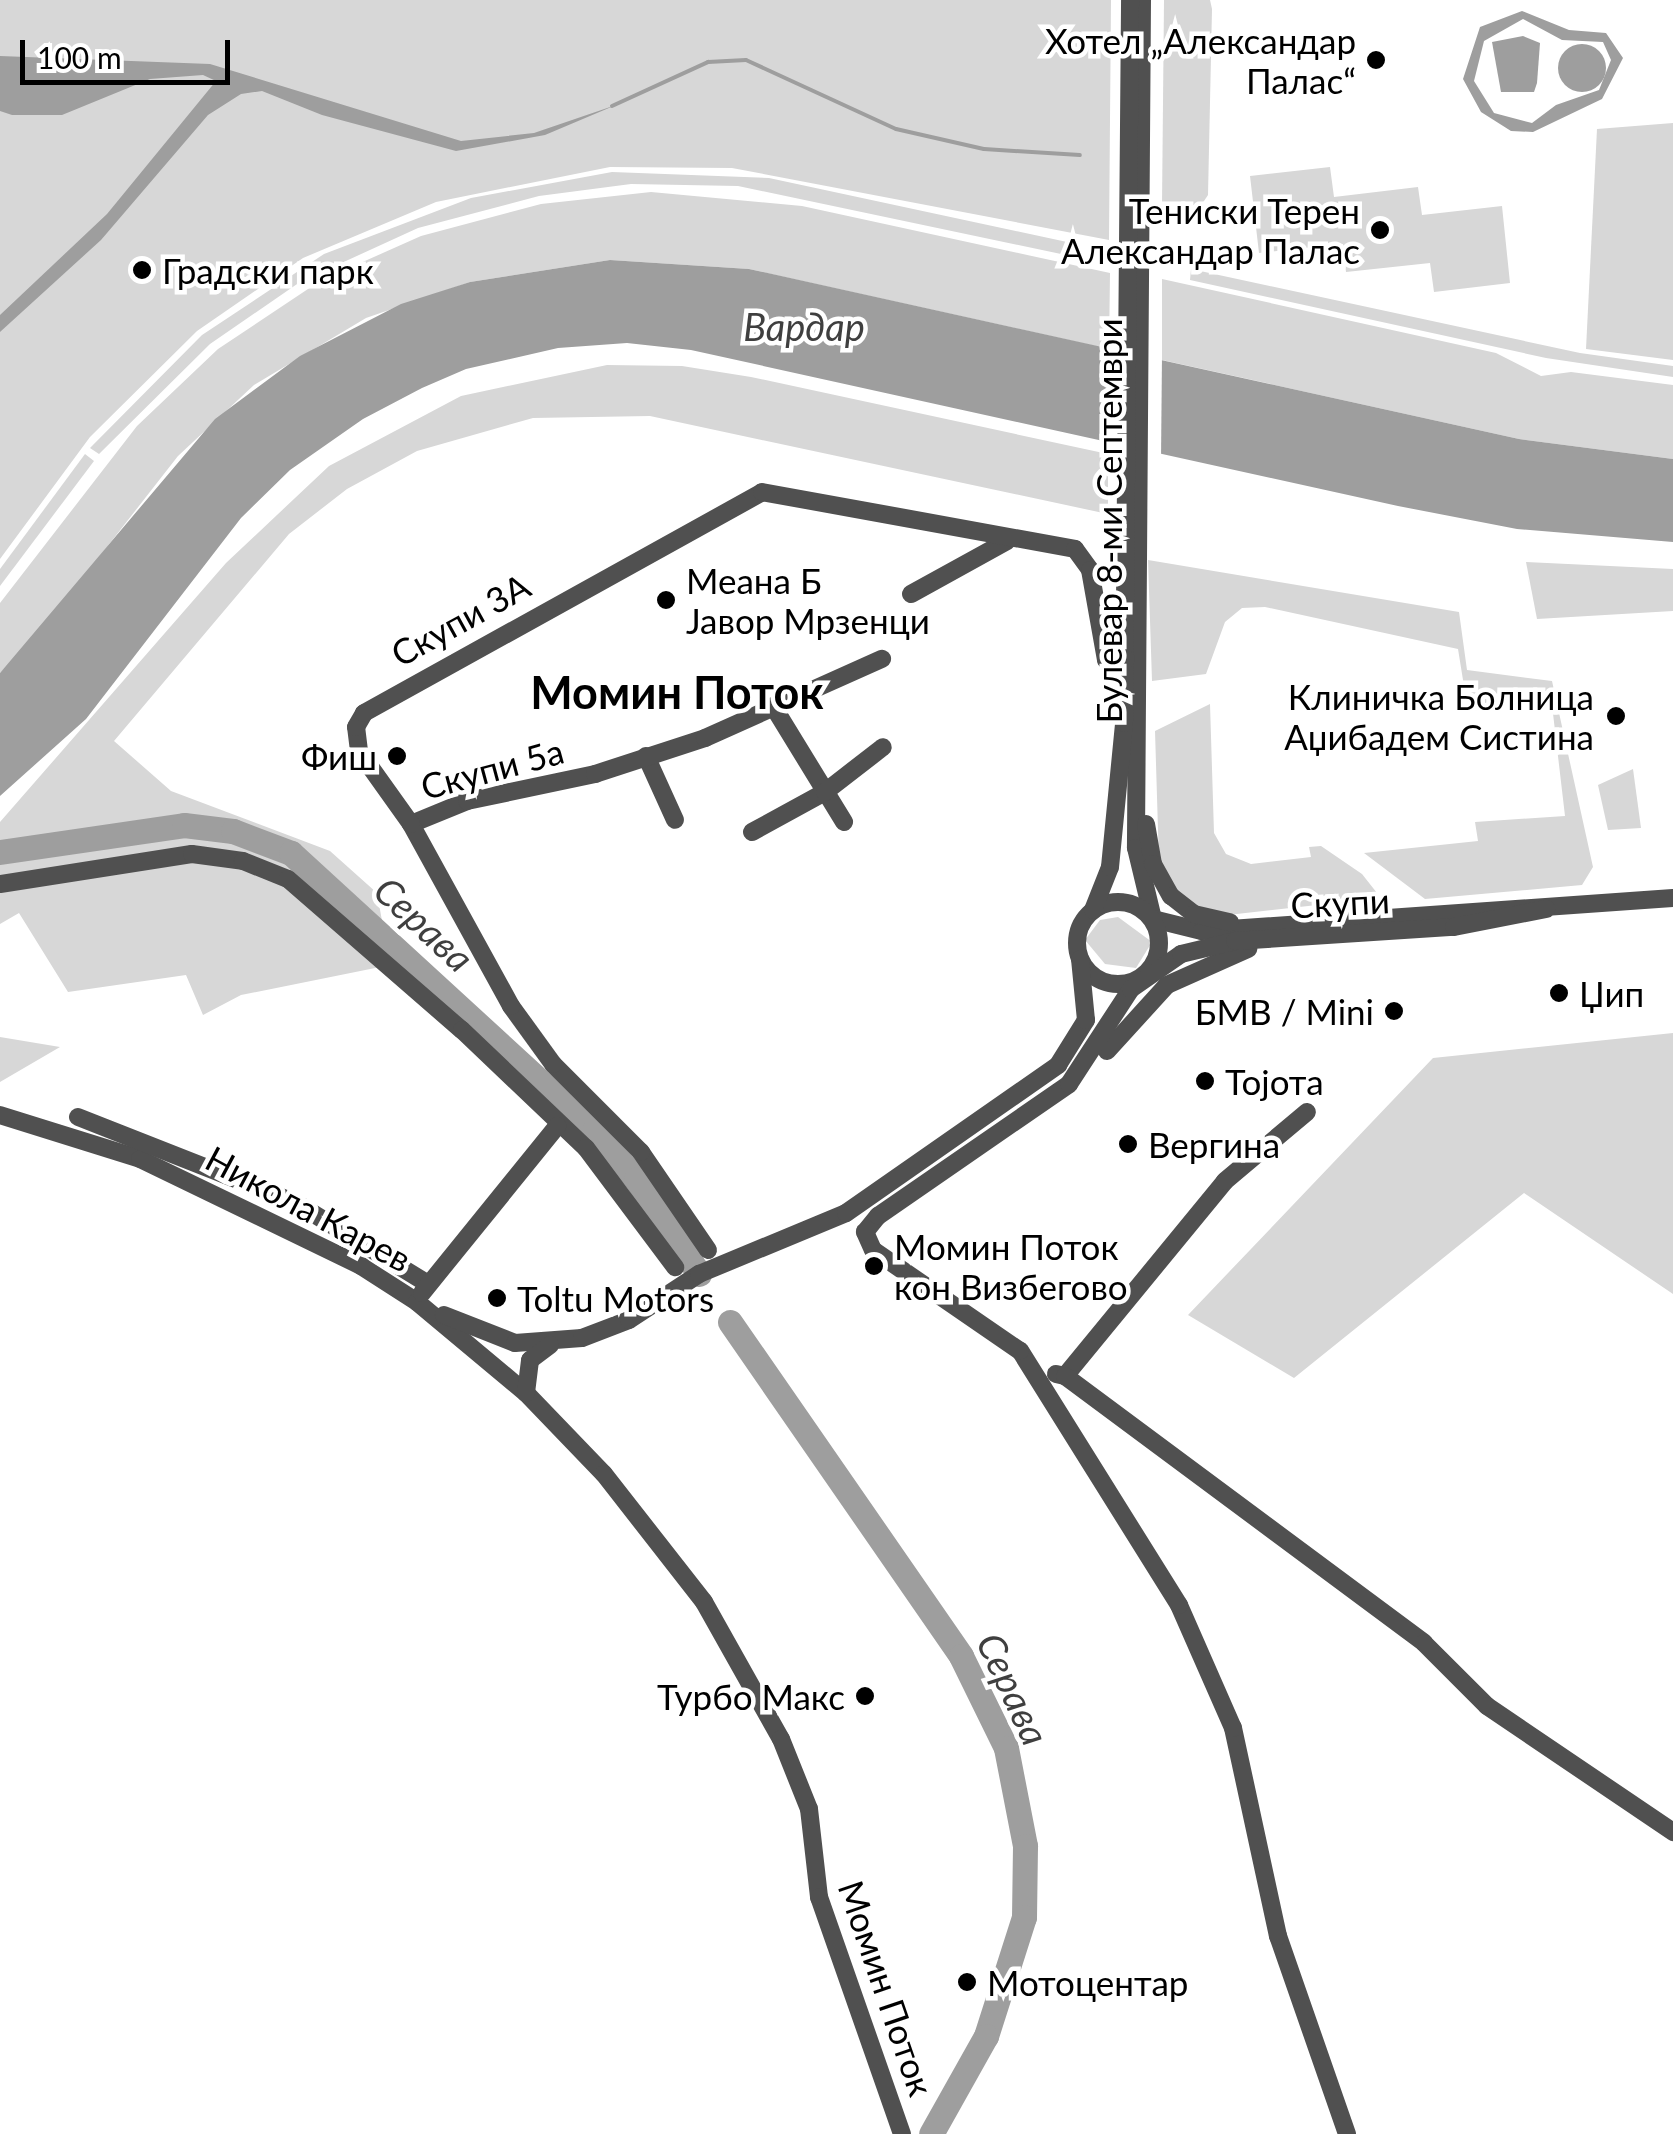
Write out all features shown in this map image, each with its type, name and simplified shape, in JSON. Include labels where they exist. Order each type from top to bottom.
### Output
[{"type":"street","name":"Булевар 8-ми Септември","points":[[1136,7],[1132,548],[1138,873],[1153,919]]},
{"type":"street","name":"Скупи 3А","points":[[708,1250],[641,1152],[532,1038],[412,824],[359,751],[356,728],[373,703],[602,578],[669,549],[747,496],[762,492],[918,518],[1008,540],[1075,549],[1085,558],[1106,660],[1126,660]]},
{"type":"street","points":[[911,594],[1008,540]]},
{"type":"street","name":"Булевар 8-ми Септември","points":[[1093,910],[1110,867],[1132,548]]},
{"type":"street","name":"Скупи 5а","points":[[412,824],[467,801],[595,774],[882,659]]},
{"type":"street","points":[[772,706],[844,822]]},
{"type":"street","points":[[752,832],[824,792],[883,747]]},
{"type":"street","points":[[646,756],[675,820]]},
{"type":"street","points":[[1139,782],[1153,864],[1176,901],[1203,917],[1270,926]]},
{"type":"street","points":[[0,884],[192,854],[266,868],[327,907],[611,1174],[675,1268]]},
{"type":"street","name":"Скупи","points":[[1144,976],[1197,948],[1454,927],[1546,909],[1673,898]]},
{"type":"street","points":[[526,1394],[533,1355],[556,1343],[623,1323],[676,1288],[728,1262],[822,1224],[1058,1065],[1086,1020],[1077,932],[1093,910],[1123,903],[1153,919],[1161,946],[1069,1084]]},
{"type":"street","name":"Скупи","points":[[1153,919],[1188,931],[1514,905],[1546,909]]},
{"type":"street","points":[[1312,936],[1226,954],[1181,976],[1069,1084],[878,1216],[866,1232],[873,1250],[988,1324],[1034,1368],[1180,1606],[1224,1704],[1255,1810],[1278,1936],[1346,2134]]},
{"type":"street","points":[[1080,959],[1108,981],[1144,976]]},
{"type":"street","points":[[1065,1376],[1225,1181],[1307,1112]]},
{"type":"street","name":"Никола Карев","points":[[0,1115],[170,1172],[328,1247],[417,1302],[526,1394],[552,1421]]},
{"type":"street","points":[[78,1117],[296,1203],[428,1284]]},
{"type":"street","points":[[556,1343],[507,1341],[417,1302],[558,1126]]},
{"type":"street","points":[[1034,1368],[1065,1376],[1424,1643],[1487,1706],[1673,1832]]},
{"type":"street","name":"Момин Поток","points":[[552,1421],[624,1497],[724,1633],[782,1739],[809,1809],[818,1897],[902,2134]]},
{"type":"shaded area","name":"Градски парк","points":[[0,0],[1111,0],[1109,240],[732,168],[610,167],[436,202],[303,258],[197,331],[90,437],[0,559]]},
{"type":"shaded area","points":[[1164,0],[1210,0],[1212,9],[1208,195],[1198,210],[1182,215],[1162,205]]},
{"type":"shaded area","points":[[1673,123],[1673,360],[1586,349],[1597,129]]},
{"type":"shaded area","name":"Тениски Терен Александар Палас","points":[[1330,167],[1334,197],[1418,187],[1422,215],[1502,206],[1510,283],[1434,292],[1430,263],[1346,272],[1343,244],[1259,253],[1250,176]]},
{"type":"shaded area","points":[[612,172],[769,178],[1081,245],[1080,258],[738,186],[631,184],[539,196],[418,228],[300,282],[210,344],[99,454],[90,448],[202,335],[324,254],[471,198]]},
{"type":"shaded area","points":[[651,192],[802,206],[1110,273],[1109,349],[749,269],[610,260],[470,282],[366,318],[254,385],[178,456],[42,630],[0,673],[0,603],[137,426],[218,349],[320,281],[421,236],[541,204]]},
{"type":"shaded area","points":[[1191,269],[1580,353],[1673,366],[1673,377],[1546,358],[1190,280]]},
{"type":"shaded area","points":[[1162,279],[1496,353],[1541,376],[1571,372],[1673,385],[1673,459],[1519,439],[1162,360]]},
{"type":"shaded area","points":[[607,365],[682,366],[751,377],[1108,454],[1108,514],[650,416],[533,418],[417,451],[347,489],[289,534],[114,741],[171,791],[330,851],[377,893],[390,965],[241,995],[203,1015],[186,975],[68,992],[19,913],[0,924],[0,822],[226,563],[329,466],[461,396]]},
{"type":"shaded area","points":[[85,454],[94,461],[0,586],[0,569]]},
{"type":"shaded area","points":[[1148,560],[1459,612],[1467,670],[1552,681],[1593,867],[1582,885],[1425,899],[1364,853],[1478,841],[1475,822],[1565,816],[1552,705],[1468,711],[1458,649],[1265,607],[1242,608],[1225,622],[1206,674],[1152,681]]},
{"type":"shaded area","points":[[1526,562],[1673,569],[1673,611],[1537,619]]},
{"type":"shaded area","points":[[1210,704],[1214,833],[1226,854],[1251,864],[1311,857],[1309,847],[1321,846],[1362,874],[1377,893],[1371,899],[1219,916],[1182,898],[1159,863],[1155,731]]},
{"type":"shaded area","points":[[1633,769],[1641,828],[1608,830],[1598,785]]},
{"type":"shaded area","points":[[1118,917],[1152,942],[1136,968],[1105,964],[1085,940],[1100,920]]},
{"type":"shaded area","points":[[1673,1033],[1673,1294],[1524,1193],[1294,1378],[1188,1315],[1433,1058]]},
{"type":"shaded area","points":[[0,1037],[60,1047],[0,1082]]},
{"type":"water","points":[[1522,11],[1569,30],[1606,33],[1623,58],[1602,99],[1533,132],[1511,131],[1481,112],[1463,79],[1480,27]],"holes":[[[1523,19],[1562,40],[1603,42],[1611,60],[1599,90],[1556,105],[1532,123],[1494,113],[1474,81],[1484,41]]]},
{"type":"water","points":[[1523,36],[1540,43],[1534,92],[1501,92],[1492,42]]},
{"type":"water","points":[[1582,44],[1599,51],[1606,68],[1599,85],[1582,92],[1565,85],[1558,68],[1565,51]]},
{"type":"water","points":[[0,56],[210,64],[461,141],[534,133],[616,105],[545,135],[456,151],[322,115],[262,91],[241,94],[208,115],[101,240],[0,332],[0,315],[107,214],[216,81],[203,75],[150,79],[62,115],[12,115],[0,111]]},
{"type":"water","name":"Вардар","points":[[610,260],[749,269],[1519,439],[1673,459],[1673,542],[1517,529],[1398,506],[691,350],[627,343],[558,348],[466,369],[422,388],[363,419],[290,470],[241,518],[86,719],[0,796],[0,673],[215,419],[300,356],[401,304],[470,282]]},
{"type":"pier","points":[[1109,344],[1162,355],[1161,459],[1108,448]]},
{"type":"waterway","points":[[612,106],[708,62],[746,60],[896,129],[984,149],[1080,155]]},
{"type":"waterway","name":"Серава","points":[[0,852],[184,825],[233,831],[291,853],[594,1131],[636,1179],[699,1274]]},
{"type":"waterway","name":"Серава","points":[[730,1322],[961,1656],[1006,1748],[1025,1846],[1024,1917],[986,2036],[931,2134]]},
{"type":"place","name":"Хотел „Александар Палас“","points":[[1376,60]]},
{"type":"place","name":"Тениски Терен Александар Палас","points":[[1380,230]]},
{"type":"place","name":"Градски парк","points":[[142,270]]},
{"type":"place","name":"Меана Б Јавор Мрзенци","points":[[666,600]]},
{"type":"place","name":"Клиничка Болница Аџибадем Систина","points":[[1616,716]]},
{"type":"place","name":"Фиш","points":[[397,756]]},
{"type":"place","name":"Џип","points":[[1559,993]]},
{"type":"place","name":"БМВ / Mini","points":[[1394,1011]]},
{"type":"place","name":"Тојота","points":[[1205,1081]]},
{"type":"place","name":"Вергина","points":[[1128,1144]]},
{"type":"place","name":"Момин Поток кон Визбегово","points":[[874,1266]]},
{"type":"place","name":"Toltu Motors","points":[[497,1298]]},
{"type":"place","name":"Турбо Макс","points":[[865,1696]]},
{"type":"place","name":"Мотоцентар","points":[[967,1982]]},
{"type":"district","name":"Момин Поток","points":[[677,693]]}]
